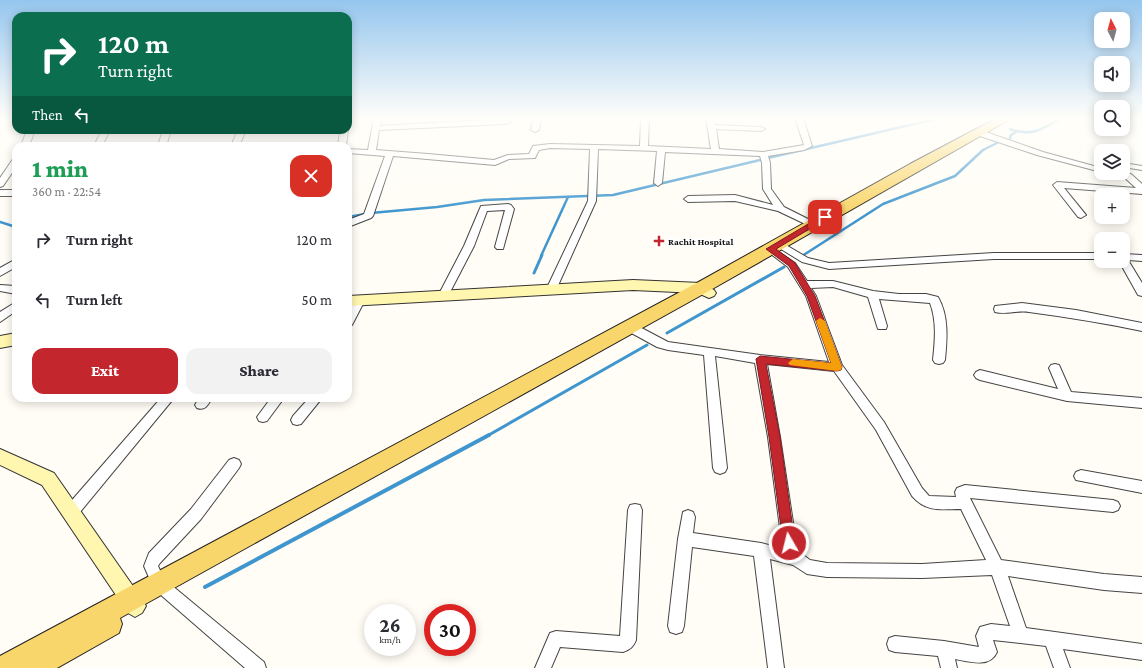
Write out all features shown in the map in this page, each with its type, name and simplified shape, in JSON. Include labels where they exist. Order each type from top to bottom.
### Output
[{"type":"main road","points":[[4,668],[134,604],[779,250],[915,166],[952,149]]},
{"type":"main road","points":[[32,668],[134,604]]},
{"type":"street","points":[[352,151],[495,163],[508,157],[532,156],[535,149]]},
{"type":"street","points":[[551,290],[592,198],[594,149]]},
{"type":"street","points":[[658,183],[661,149]]},
{"type":"street","points":[[666,149],[763,154],[796,149]]},
{"type":"street","points":[[1022,149],[1094,168]]},
{"type":"street","points":[[352,221],[368,216],[390,154]]},
{"type":"street","points":[[763,154],[766,162],[767,189],[781,209]]},
{"type":"street","points":[[1130,166],[1142,168]]},
{"type":"street","points":[[0,184],[12,167]]},
{"type":"street","points":[[1130,178],[1142,190]]},
{"type":"street","points":[[1081,215],[1056,185],[1142,190]]},
{"type":"street","points":[[0,193],[12,193]]},
{"type":"street","points":[[688,199],[735,198],[781,209],[818,226]]},
{"type":"street","points":[[443,296],[469,246],[484,208],[508,207],[510,209],[500,247]]},
{"type":"street","points":[[779,250],[805,260],[829,266],[994,256],[1094,256]]},
{"type":"street","points":[[779,250],[792,265],[811,296],[837,367],[880,426],[917,492],[924,500],[930,503],[965,503]]},
{"type":"street","points":[[1130,259],[1142,258]]},
{"type":"street","points":[[0,273],[12,265]]},
{"type":"street","points":[[1128,268],[1142,292]]},
{"type":"street","points":[[804,285],[833,284],[873,295],[899,298],[926,298],[934,300],[939,320],[941,340],[939,360]]},
{"type":"street","points":[[354,300],[633,286],[705,290]]},
{"type":"street","points":[[0,288],[12,290]]},
{"type":"street","points":[[873,295],[882,326]]},
{"type":"street","points":[[999,309],[1022,307],[1076,314],[1142,327]]},
{"type":"street","points":[[0,318],[12,309]]},
{"type":"street","points":[[634,329],[661,344],[668,346],[760,359],[837,367]]},
{"type":"street","points":[[0,342],[12,339]]},
{"type":"street","points":[[709,351],[720,468]]},
{"type":"street","points":[[760,359],[774,437],[789,543],[797,559]]},
{"type":"street","points":[[1055,368],[1068,396]]},
{"type":"street","points":[[980,375],[1068,396],[1142,403]]},
{"type":"street","points":[[71,512],[165,402]]},
{"type":"street","points":[[263,417],[275,402]]},
{"type":"street","points":[[297,420],[313,402]]},
{"type":"street","points":[[0,457],[48,479],[134,604]]},
{"type":"street","points":[[234,464],[196,514],[151,562],[151,566],[163,588],[258,668]]},
{"type":"street","points":[[1081,476],[1142,487]]},
{"type":"street","points":[[1021,635],[997,567],[965,503],[962,492],[965,491],[1113,506]]},
{"type":"street","points":[[543,668],[556,639],[561,638],[622,644],[626,643],[628,640],[635,510]]},
{"type":"street","points":[[676,626],[688,517]]},
{"type":"street","points":[[685,539],[761,550],[797,559],[807,567],[827,570],[922,572],[997,567],[1104,582],[1142,585]]},
{"type":"street","points":[[761,550],[776,668]]},
{"type":"street","points":[[895,644],[944,649],[985,656],[989,652],[984,636],[986,633],[1021,635],[1051,639],[1141,654]]},
{"type":"street","points":[[1051,639],[1062,668]]},
{"type":"street","points":[[944,649],[949,668]]},
{"type":"waterway","points":[[768,158],[806,149]]},
{"type":"waterway","points":[[802,256],[883,204],[955,176],[985,149]]},
{"type":"waterway","points":[[371,213],[437,207],[484,200],[613,195],[760,160]]},
{"type":"waterway","points":[[541,256],[568,197]]},
{"type":"waterway","points":[[352,216],[365,214]]},
{"type":"waterway","points":[[0,222],[12,226]]},
{"type":"waterway","points":[[534,273],[542,255]]},
{"type":"waterway","points":[[667,333],[784,267]]},
{"type":"waterway","points":[[487,436],[647,345]]},
{"type":"waterway","points":[[205,587],[489,435]]},
{"type":"slow traffic","points":[[793,363],[837,367],[820,321]]},
{"type":"place","name":"Rachit Hospital","points":[[659,241]]},
{"type":"route","points":[[789,543],[774,437],[760,359],[837,367],[811,296],[792,265],[770,249],[825,217]]}]
